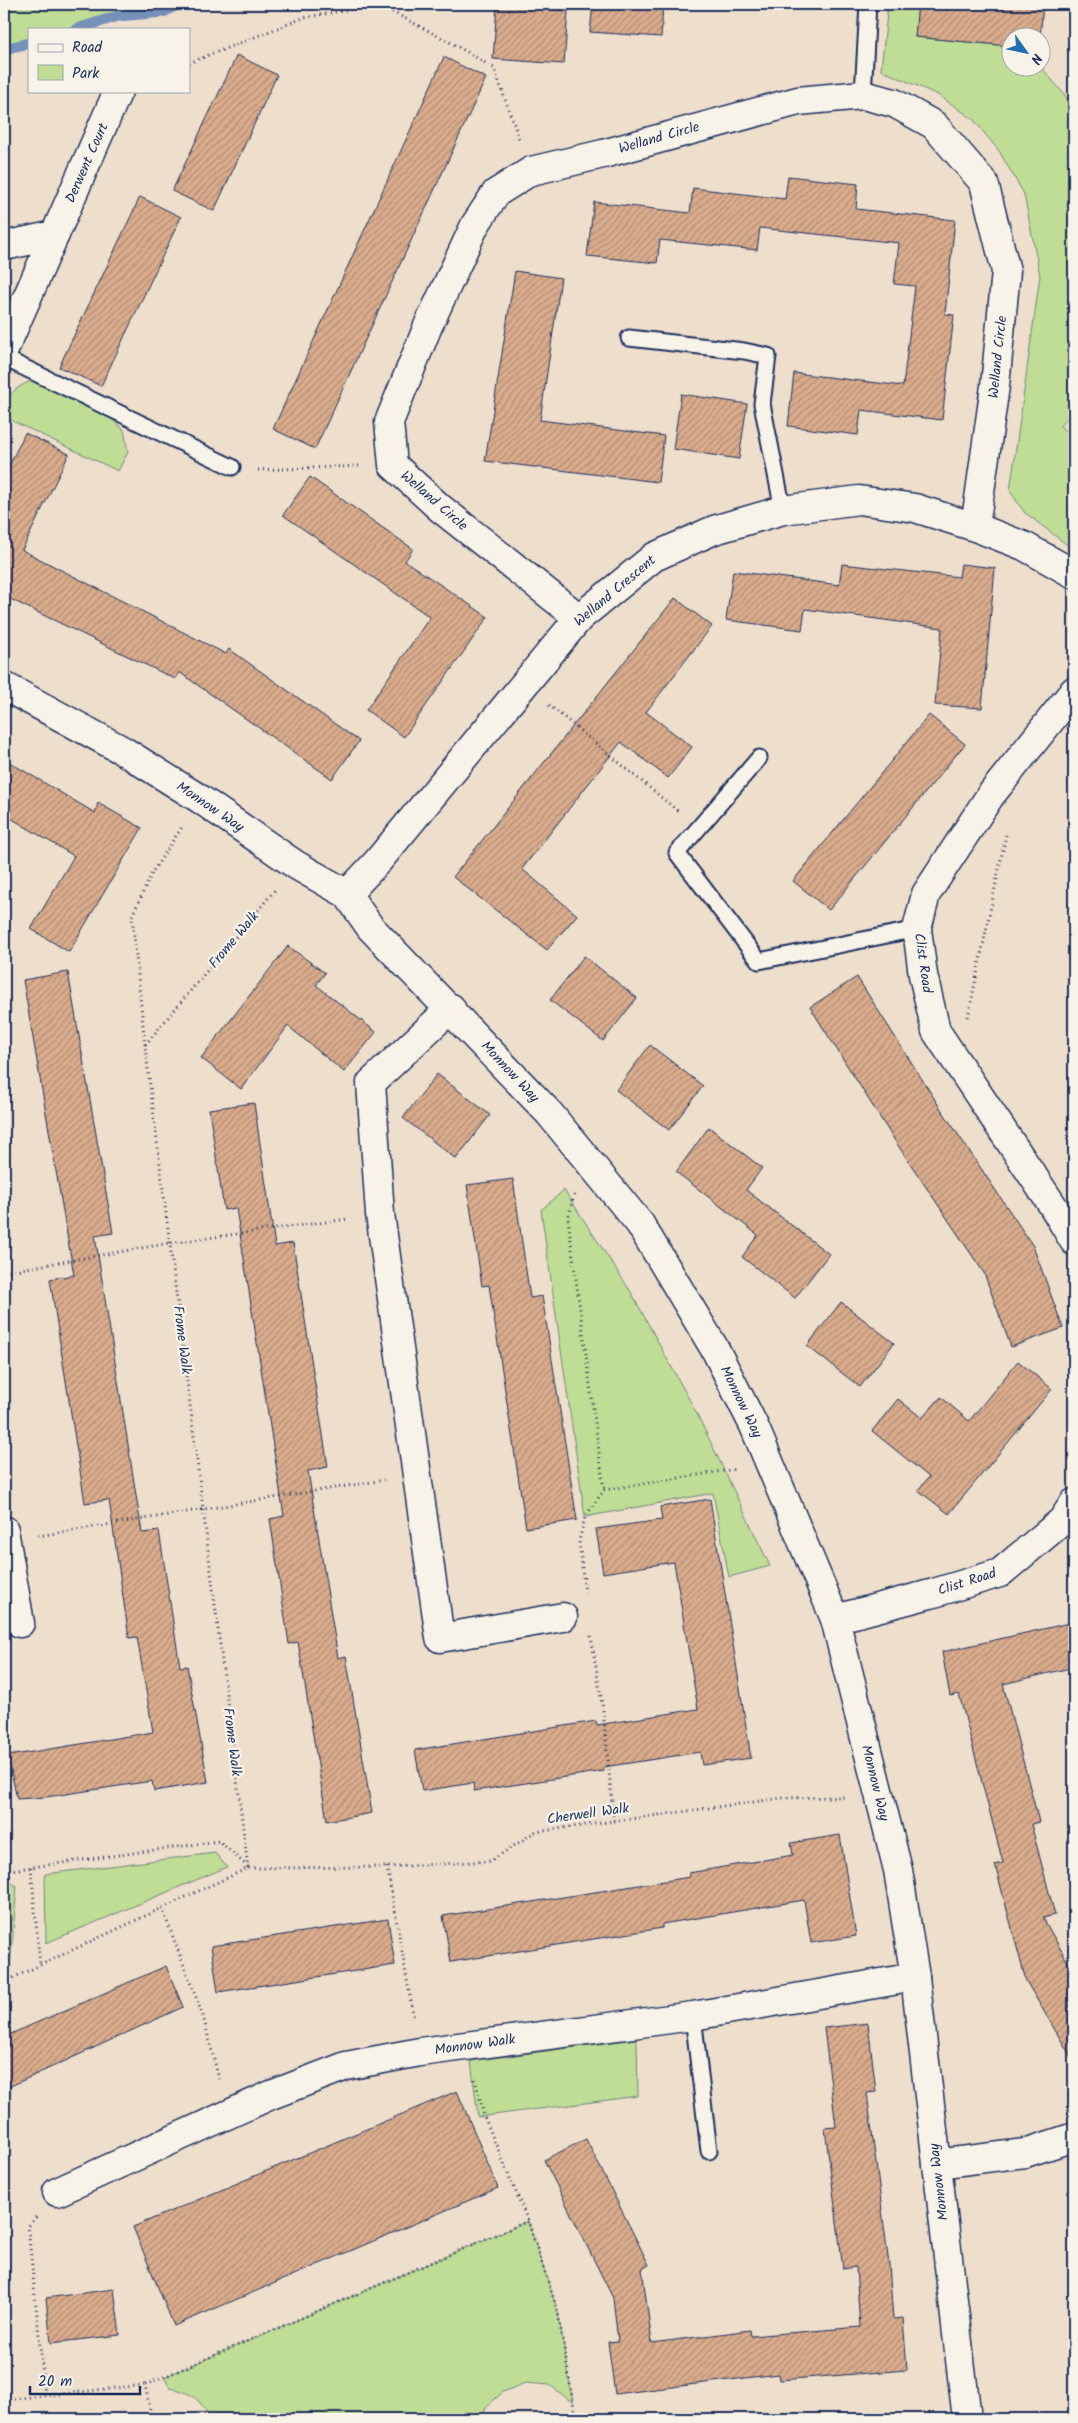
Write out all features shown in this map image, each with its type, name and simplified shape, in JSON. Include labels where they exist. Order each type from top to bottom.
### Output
[{"type":"street","name":"Derwent Court","points":[[4,350],[118,92]]},
{"type":"street","name":"Welland Circle","points":[[579,618],[440,508],[393,464],[389,422],[428,326],[471,233],[496,193],[531,172],[798,101],[863,95],[894,103],[934,125],[984,183],[1006,271],[995,386],[976,527]]},
{"type":"street","points":[[4,246],[55,235]]},
{"type":"street","name":"Welland Crescent","points":[[347,894],[378,861],[579,618],[654,557],[714,530],[783,510],[858,500],[915,508],[976,527],[1024,546],[1074,574]]},
{"type":"street","name":"Monnow Way","points":[[4,686],[122,750],[200,799],[296,865],[347,894],[370,927],[451,1008],[549,1113],[640,1224],[716,1351],[754,1426],[835,1619],[898,1870],[915,1977],[967,2419]]},
{"type":"street","name":"Clist Road","points":[[1074,691],[990,796],[974,820],[926,894],[918,929],[923,975],[936,1031],[1053,1206],[1074,1241]]},
{"type":"street","points":[[451,1008],[371,1083],[380,1214],[440,1638],[563,1617]]},
{"type":"street","name":"Clist Road","points":[[835,1619],[934,1593],[1000,1573],[1062,1521],[1074,1503]]},
{"type":"street","points":[[5,1536],[20,1623]]},
{"type":"street","name":"Monnow Walk","points":[[57,2192],[228,2114],[346,2066],[420,2052],[693,2016],[915,1977]]},
{"type":"street","points":[[938,2164],[1025,2154],[1074,2137]]},
{"type":"lane","points":[[863,95],[868,4]]},
{"type":"lane","points":[[629,338],[744,351],[768,356],[762,404],[783,510]]},
{"type":"lane","points":[[4,358],[232,467]]},
{"type":"lane","points":[[759,758],[677,853],[759,961],[918,929]]},
{"type":"lane","points":[[693,2016],[709,2151]]},
{"type":"path","points":[[190,63],[303,18],[378,4],[494,68],[531,172]]},
{"type":"path","points":[[232,467],[268,471],[393,464]]},
{"type":"path","points":[[524,685],[699,828]]},
{"type":"path","points":[[145,1045],[132,916],[153,871],[200,799]]},
{"type":"path","points":[[958,1064],[1006,833]]},
{"type":"path","name":"Frome Walk","points":[[248,1868],[145,1045],[296,865]]},
{"type":"path","points":[[585,1596],[579,1541],[585,1517],[604,1490],[568,1219],[571,1200],[591,1164]]},
{"type":"path","points":[[4,1272],[170,1243],[380,1214]]},
{"type":"path","points":[[604,1490],[770,1464]]},
{"type":"path","points":[[5,1536],[203,1509],[417,1475]]},
{"type":"path","points":[[590,1635],[603,1710],[614,1822]]},
{"type":"path","name":"Cherwell Walk","points":[[248,1868],[387,1867],[491,1862],[535,1832],[782,1798],[878,1796]]},
{"type":"path","points":[[4,1871],[219,1841],[248,1868],[4,1982]]},
{"type":"path","points":[[31,1867],[40,1965]]},
{"type":"path","points":[[387,1867],[420,2052]]},
{"type":"path","points":[[162,1908],[204,2016],[228,2114]]},
{"type":"path","points":[[470,2045],[471,2061],[484,2116],[528,2221],[558,2312],[576,2419]]},
{"type":"path","points":[[45,2395],[28,2227],[57,2192]]},
{"type":"path","points":[[4,2400],[145,2385],[528,2221]]},
{"type":"path","points":[[145,2385],[152,2419]]},
{"type":"green space","points":[[4,4],[179,4],[163,12],[118,16],[80,28],[28,28],[28,43],[4,49]]},
{"type":"green space","points":[[888,4],[918,4],[915,37],[1000,45],[1000,78],[1050,78],[1074,110],[1074,409],[1060,426],[1074,437],[1074,550],[1024,512],[1010,491],[1040,276],[1024,194],[999,151],[973,119],[938,95],[881,70]]},
{"type":"green space","points":[[33,380],[102,411],[124,430],[128,452],[118,471],[4,417],[8,398],[16,389]]},
{"type":"green space","points":[[564,1190],[631,1292],[697,1414],[770,1566],[729,1577],[713,1493],[585,1517],[541,1210]]},
{"type":"green space","points":[[215,1853],[227,1867],[46,1943],[45,1874]]},
{"type":"green space","points":[[6,1880],[17,1886],[10,1967],[4,1970],[4,1881]]},
{"type":"green space","points":[[637,2039],[638,2096],[478,2117],[471,2061]]},
{"type":"green space","points":[[528,2221],[558,2312],[573,2403],[550,2385],[525,2383],[503,2392],[487,2406],[481,2419],[209,2419],[203,2407],[194,2397],[183,2391],[170,2388],[164,2377]]},
{"type":"building","points":[[593,4],[663,4],[661,37],[590,32]]},
{"type":"building","points":[[918,4],[1043,4],[1041,28],[1000,28],[1000,45],[915,37]]},
{"type":"building","points":[[497,5],[568,11],[564,64],[493,59]]},
{"type":"building","points":[[237,55],[277,75],[214,211],[172,191]]},
{"type":"building","points":[[444,57],[486,78],[315,449],[273,429]]},
{"type":"building","points":[[788,176],[858,184],[856,209],[955,220],[945,314],[954,315],[942,420],[861,410],[858,435],[788,426],[794,373],[903,386],[915,286],[894,284],[899,243],[760,228],[757,250],[660,240],[657,263],[587,256],[594,202],[690,213],[693,188],[785,199]]},
{"type":"building","points":[[140,197],[181,217],[101,386],[59,367]]},
{"type":"building","points":[[515,271],[561,278],[540,420],[664,436],[658,482],[485,461]]},
{"type":"building","points":[[681,394],[747,404],[739,459],[673,449]]},
{"type":"building","points":[[25,433],[69,454],[22,550],[226,654],[229,649],[359,741],[332,779],[179,672],[175,679],[4,596],[4,476]]},
{"type":"building","points":[[310,477],[413,549],[405,561],[488,617],[404,737],[366,710],[430,617],[283,515]]},
{"type":"building","points":[[842,564],[959,577],[961,564],[995,568],[982,708],[935,705],[942,628],[805,609],[802,630],[726,620],[733,571],[839,585]]},
{"type":"building","points":[[675,598],[712,626],[646,712],[692,747],[668,778],[621,742],[522,869],[577,915],[547,950],[453,877]]},
{"type":"building","points":[[929,715],[965,744],[829,910],[793,881]]},
{"type":"building","points":[[4,759],[95,813],[98,803],[142,828],[69,952],[31,929],[74,856],[4,814]]},
{"type":"building","points":[[288,946],[325,973],[316,985],[376,1032],[344,1072],[288,1026],[241,1089],[201,1058]]},
{"type":"building","points":[[584,956],[637,998],[603,1041],[550,1000]]},
{"type":"building","points":[[68,972],[113,1233],[95,1236],[142,1533],[159,1531],[180,1667],[187,1666],[208,1782],[154,1791],[152,1781],[46,1797],[17,1799],[8,1756],[153,1732],[137,1637],[129,1638],[109,1500],[85,1503],[50,1279],[74,1275],[23,980]]},
{"type":"building","points":[[857,977],[939,1106],[1033,1246],[1063,1328],[1011,1347],[984,1273],[895,1141],[810,1007]]},
{"type":"building","points":[[650,1045],[703,1086],[669,1130],[616,1090]]},
{"type":"building","points":[[437,1074],[490,1115],[456,1159],[403,1118]]},
{"type":"building","points":[[254,1103],[275,1246],[293,1243],[328,1467],[308,1471],[338,1658],[346,1656],[372,1813],[327,1821],[298,1642],[289,1644],[270,1519],[284,1516],[236,1208],[224,1210],[209,1109]]},
{"type":"building","points":[[709,1127],[762,1168],[746,1190],[829,1254],[795,1298],[742,1257],[758,1235],[676,1172]]},
{"type":"building","points":[[513,1179],[530,1298],[542,1296],[577,1520],[526,1528],[489,1285],[482,1286],[467,1185]]},
{"type":"building","points":[[841,1302],[894,1343],[860,1387],[807,1346]]},
{"type":"building","points":[[1018,1361],[1052,1389],[949,1514],[918,1490],[929,1477],[872,1431],[898,1399],[922,1418],[941,1397],[969,1421]]},
{"type":"building","points":[[710,1499],[751,1758],[702,1765],[700,1752],[604,1767],[604,1771],[474,1791],[473,1783],[422,1791],[415,1750],[596,1721],[597,1725],[698,1709],[674,1562],[603,1573],[596,1529],[662,1520],[660,1507]]},
{"type":"building","points":[[1074,1622],[1074,1667],[1003,1684],[1039,1822],[1031,1824],[1055,1915],[1043,1918],[1074,1973],[1074,2062],[1026,1981],[995,1865],[1003,1863],[959,1694],[950,1696],[942,1652]]},
{"type":"building","points":[[840,1835],[856,1936],[811,1943],[804,1900],[662,1924],[662,1928],[451,1962],[443,1916],[690,1877],[689,1873],[793,1855],[791,1843]]},
{"type":"building","points":[[388,1919],[395,1965],[218,1992],[211,1946]]},
{"type":"building","points":[[166,1966],[183,2007],[4,2089],[4,2037]]},
{"type":"building","points":[[868,2023],[876,2092],[867,2093],[889,2265],[893,2319],[903,2318],[907,2370],[779,2380],[778,2374],[615,2394],[608,2342],[618,2341],[613,2298],[544,2160],[586,2139],[649,2265],[642,2269],[652,2343],[750,2330],[751,2336],[860,2327],[856,2267],[843,2269],[825,2128],[836,2127],[824,2028]]},
{"type":"building","points":[[457,2091],[498,2188],[174,2326],[133,2227]]},
{"type":"building","points":[[114,2289],[120,2335],[51,2343],[46,2298]]},
{"type":"waterway","points":[[80,28],[118,16],[163,12],[179,4]]},
{"type":"waterway","points":[[4,49],[28,43]]}]
